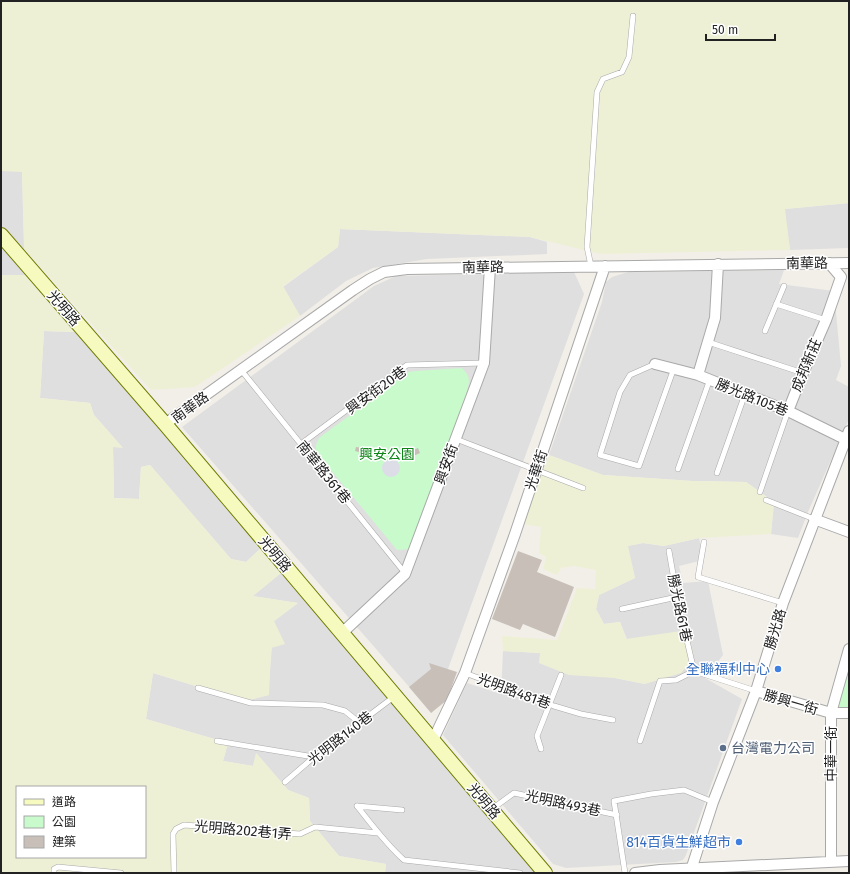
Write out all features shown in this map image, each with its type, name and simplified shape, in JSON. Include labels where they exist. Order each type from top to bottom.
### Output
[{"type":"main road","name":"光明路","points":[[2,236],[165,424],[545,873]]},
{"type":"street","name":"成邦新莊","points":[[788,411],[826,320],[840,277],[829,263]]},
{"type":"street","name":"南華路","points":[[165,424],[353,290],[384,272],[406,269],[490,267],[849,263]]},
{"type":"street","points":[[698,375],[715,318],[718,264]]},
{"type":"street","name":"光華街","points":[[465,673],[515,534],[605,266]]},
{"type":"street","name":"興安街","points":[[342,633],[406,574],[484,363],[490,267]]},
{"type":"street","name":"勝光路105巷","points":[[655,364],[710,379],[847,435]]},
{"type":"street","name":"勝光路","points":[[691,870],[713,802],[756,692],[783,603],[847,435]]},
{"type":"street","points":[[814,519],[849,532]]},
{"type":"street","name":"中華一街","points":[[831,862],[831,713],[849,649]]},
{"type":"street","name":"光明路481巷","points":[[433,740],[465,673]]},
{"type":"street","name":"勝興一街","points":[[756,692],[831,713],[849,713]]},
{"type":"street","points":[[635,873],[660,870],[691,870],[849,861]]},
{"type":"lane","points":[[591,266],[587,247],[597,92],[603,79],[622,72],[629,57],[633,16]]},
{"type":"lane","points":[[765,331],[784,286]]},
{"type":"lane","name":"成邦新莊","points":[[776,304],[826,320]]},
{"type":"lane","points":[[708,342],[803,372]]},
{"type":"lane","name":"興安街20巷","points":[[301,444],[407,365],[484,363]]},
{"type":"lane","points":[[655,364],[630,375],[620,392],[600,455],[639,466],[674,368]]},
{"type":"lane","name":"南華路361巷","points":[[241,370],[406,574]]},
{"type":"lane","points":[[678,469],[710,379]]},
{"type":"lane","points":[[717,473],[745,394]]},
{"type":"lane","points":[[760,492],[788,411]]},
{"type":"lane","points":[[456,439],[584,488]]},
{"type":"lane","points":[[766,500],[814,519]]},
{"type":"lane","points":[[704,542],[698,577],[783,603]]},
{"type":"lane","name":"勝光路61巷","points":[[669,551],[677,597],[694,671]]},
{"type":"lane","points":[[622,609],[677,597]]},
{"type":"lane","points":[[640,741],[660,681],[676,680],[694,671],[756,692]]},
{"type":"lane","name":"光明路481巷","points":[[465,673],[549,704],[581,714],[613,720]]},
{"type":"lane","points":[[541,749],[537,736],[561,675]]},
{"type":"lane","points":[[198,688],[251,703],[323,705],[345,711],[360,723]]},
{"type":"lane","name":"光明路140巷","points":[[285,782],[314,757],[395,695]]},
{"type":"lane","points":[[217,741],[314,757]]},
{"type":"lane","points":[[625,873],[614,801],[684,790],[713,802]]},
{"type":"lane","name":"光明路493巷","points":[[492,809],[514,793],[617,814]]},
{"type":"lane","points":[[402,810],[357,806],[392,850],[404,860],[520,873]]},
{"type":"lane","name":"光明路202巷1弄","points":[[174,873],[173,834],[176,829],[184,825],[300,834],[315,827],[378,833]]},
{"type":"lane","points":[[54,873],[54,869],[58,867],[121,873]]},
{"type":"shaded area","points":[[1,171],[22,171],[25,275],[2,275]]},
{"type":"shaded area","points":[[849,203],[849,248],[790,250],[784,209]]},
{"type":"shaded area","points":[[340,229],[530,237],[547,242],[547,254],[427,259],[373,268],[346,281],[300,316],[283,287],[338,247]]},
{"type":"shaded area","points":[[784,270],[779,284],[834,291],[841,366],[836,380],[849,387],[849,419],[798,538],[771,534],[774,502],[746,482],[692,481],[603,475],[549,455],[602,302],[606,282],[612,277],[628,272]]},
{"type":"shaded area","points":[[574,272],[584,294],[432,713],[182,427],[374,286],[396,276]]},
{"type":"shaded area","points":[[44,331],[75,332],[260,549],[246,562],[231,559],[150,465],[141,467],[139,499],[114,498],[113,447],[122,447],[94,415],[90,403],[40,398]]},
{"type":"shaded area","points":[[391,459],[397,462],[400,468],[397,474],[391,477],[385,474],[382,468],[385,462]]},
{"type":"shaded area","points":[[699,538],[703,560],[679,566],[683,583],[708,581],[723,655],[705,678],[742,699],[686,855],[683,860],[676,862],[566,868],[553,864],[443,735],[467,683],[501,694],[503,651],[541,653],[615,678],[645,684],[620,622],[604,624],[596,609],[599,595],[635,578],[627,546],[643,543],[664,546]]},
{"type":"shaded area","points":[[281,573],[543,873],[385,873],[386,864],[339,856],[310,821],[309,798],[288,790],[257,754],[253,766],[223,761],[228,743],[146,719],[153,673],[245,701],[268,695],[274,621],[298,603],[252,596]]},
{"type":"green space","points":[[1,1],[849,1],[849,203],[785,209],[790,250],[600,254],[530,237],[340,229],[338,247],[283,286],[300,316],[195,387],[151,390],[24,249],[22,172],[1,171]]},
{"type":"green space","points":[[1,267],[2,275],[25,275],[75,332],[44,331],[40,398],[90,403],[94,415],[123,448],[113,447],[114,498],[139,499],[141,467],[150,465],[231,559],[246,562],[260,549],[281,573],[253,596],[298,603],[274,621],[285,644],[271,648],[269,695],[245,701],[153,673],[146,719],[228,743],[223,761],[253,766],[256,753],[288,790],[309,798],[310,821],[339,856],[386,864],[385,873],[1,873]]},
{"type":"green space","name":"興安公園","points":[[462,368],[469,380],[466,395],[410,549],[397,550],[316,452],[316,445],[319,438],[408,372]]},
{"type":"green space","points":[[549,455],[603,475],[692,481],[746,482],[774,502],[771,534],[699,538],[664,546],[643,543],[628,546],[635,578],[599,595],[596,609],[604,624],[620,622],[626,639],[688,630],[694,657],[681,673],[645,684],[615,678],[569,675],[539,663],[540,653],[503,651],[502,636],[557,640],[577,588],[595,589],[596,570],[574,566],[561,568],[557,575],[543,569],[546,557],[539,553],[541,527],[522,524]]},
{"type":"green space","points":[[849,663],[849,710],[834,710]]},
{"type":"building","points":[[356,447],[364,448],[363,453],[355,451]]},
{"type":"building","points":[[418,448],[420,453],[411,457],[409,452]]},
{"type":"building","points":[[518,551],[542,560],[537,572],[574,587],[555,637],[523,624],[520,630],[492,619]]},
{"type":"building","points":[[429,663],[457,672],[447,700],[431,713],[409,687],[431,669]]},
{"type":"place","name":"全聯福利中心","points":[[778,669]]},
{"type":"place","name":"台灣電力公司","points":[[723,748]]},
{"type":"place","name":"814百貨生鮮超市","points":[[739,842]]}]
